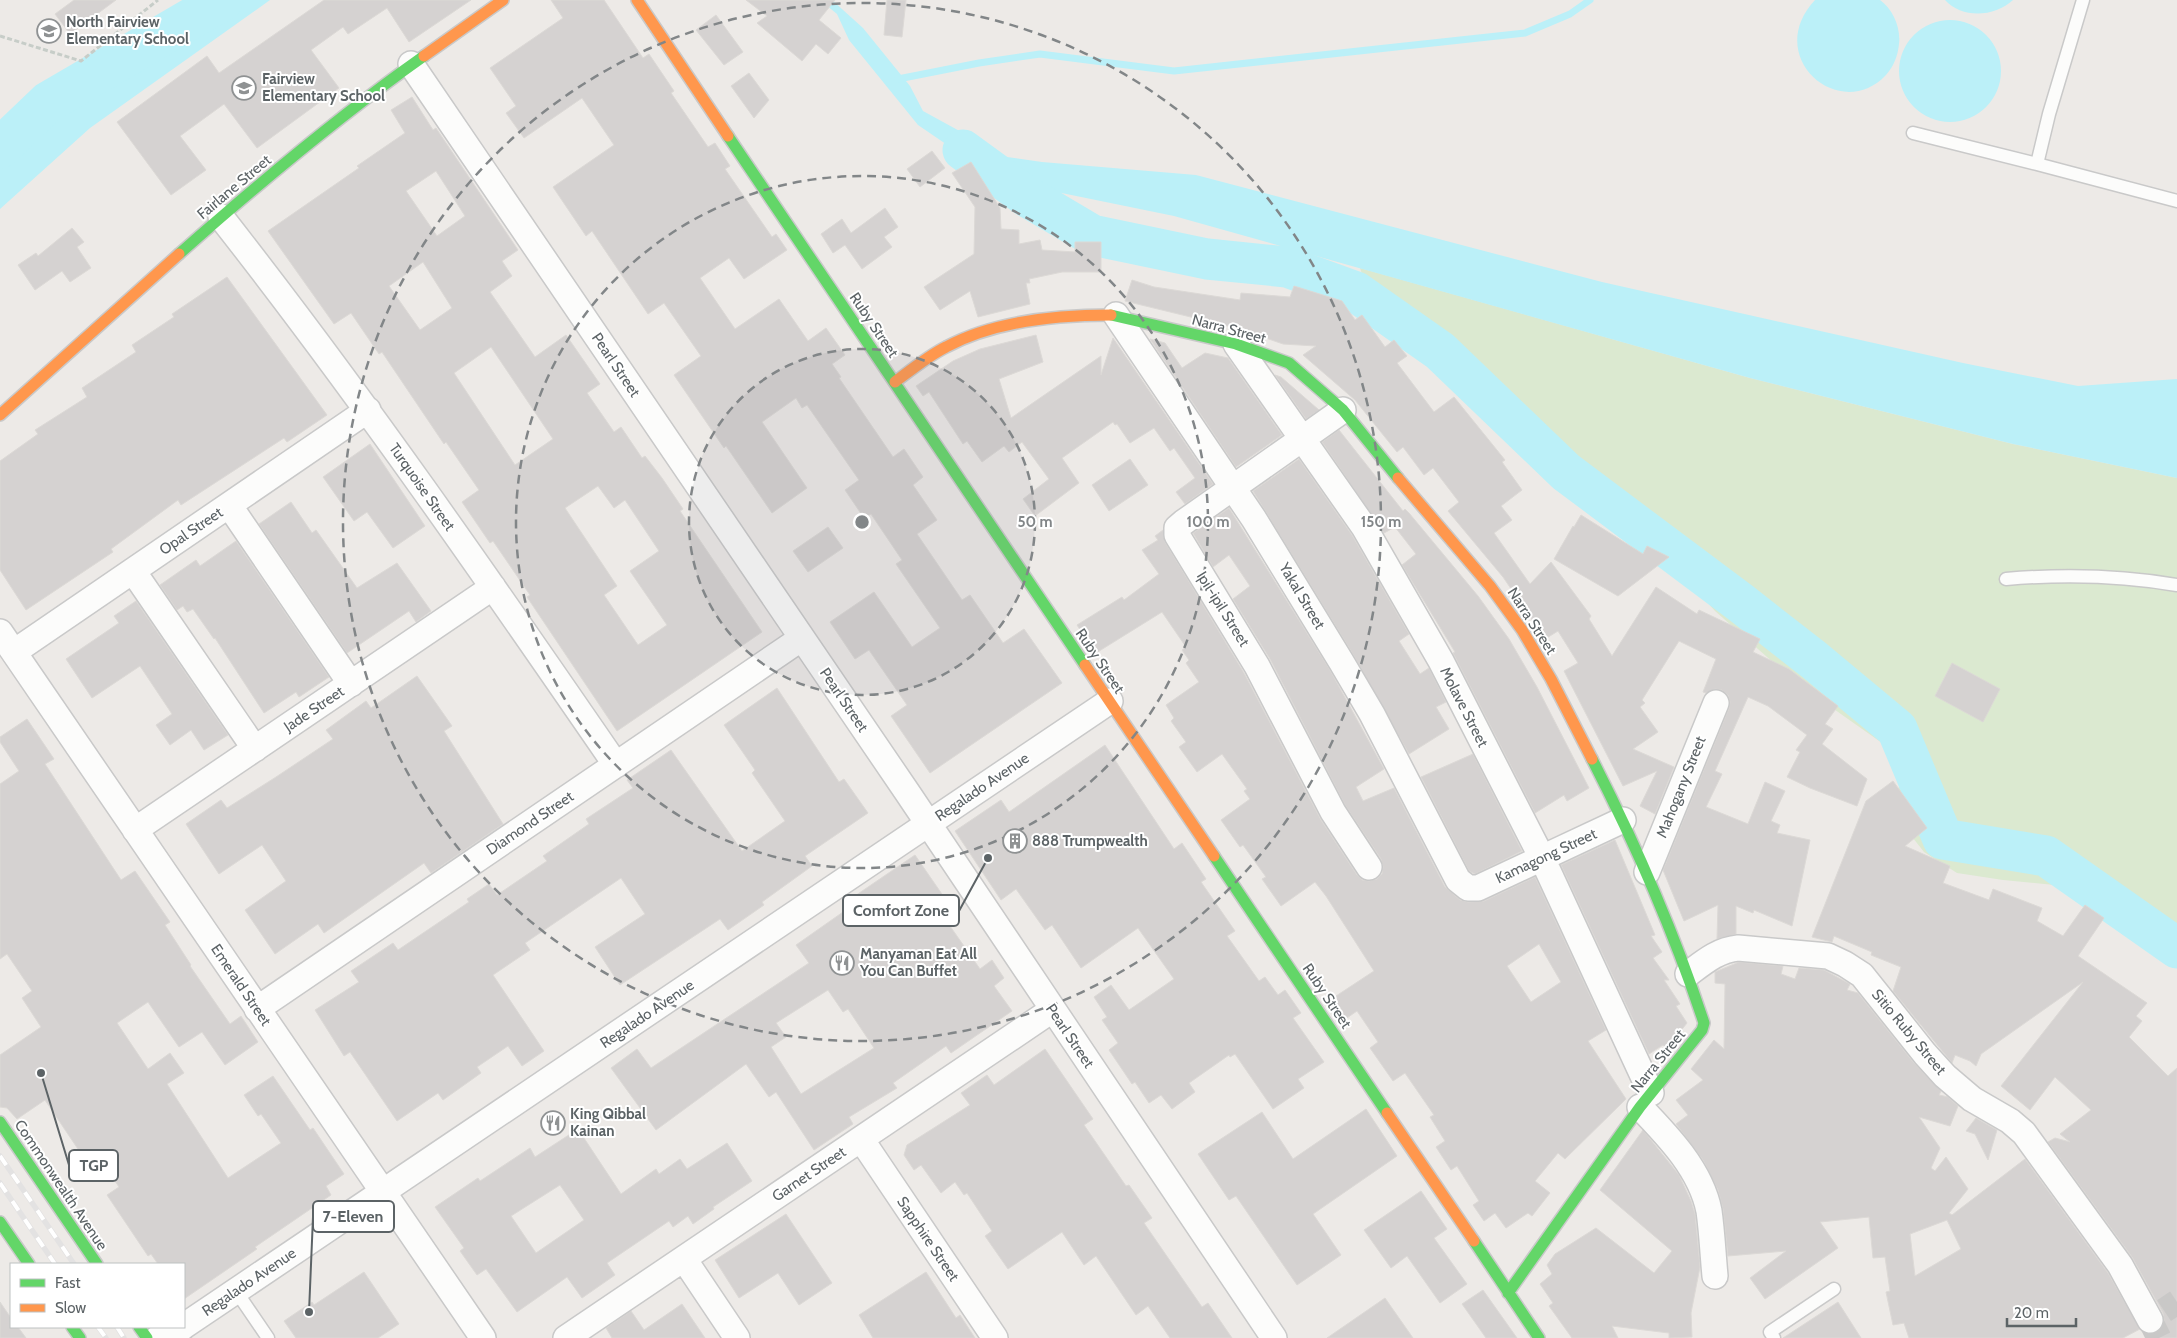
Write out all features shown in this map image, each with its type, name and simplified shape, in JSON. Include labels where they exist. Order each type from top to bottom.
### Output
[{"type":"street","name":"Fairlane Street","points":[[0,415],[220,217],[383,85],[503,0]]},
{"type":"street","name":"Ruby Street","points":[[637,0],[1539,1338]]},
{"type":"street","name":"Pearl Street","points":[[411,64],[928,824],[1274,1338]]},
{"type":"street","name":"Turquoise Street","points":[[220,217],[308,329],[368,410],[616,764]]},
{"type":"street","name":"Narra Street","points":[[895,382],[945,347],[975,334],[1045,317],[1098,314],[1116,315],[1236,344],[1289,363],[1343,410],[1396,476],[1490,586],[1522,630],[1551,679],[1623,820],[1647,872],[1703,1017],[1702,1030],[1645,1100],[1508,1292]]},
{"type":"street","name":"Yakal Street","points":[[1116,315],[1234,488],[1342,663],[1372,714],[1458,880],[1468,888]]},
{"type":"street","name":"Molave Street","points":[[1236,344],[1353,511],[1380,553],[1441,661],[1542,858],[1645,1100],[1701,1185],[1708,1210],[1715,1276]]},
{"type":"street","name":"Opal Street","points":[[7,642],[133,571],[368,410]]},
{"type":"street","name":"Ipil-ipil Street","points":[[1343,410],[1177,528],[1178,535],[1257,666],[1332,812],[1369,867]]},
{"type":"street","points":[[229,505],[350,684]]},
{"type":"street","points":[[133,571],[255,749]]},
{"type":"street","name":"Jade Street","points":[[135,830],[493,587]]},
{"type":"street","name":"Diamond Street","points":[[257,1009],[802,638]]},
{"type":"street","name":"Emerald Street","points":[[7,642],[483,1338]]},
{"type":"street","name":"Regalado Avenue","points":[[185,1326],[1110,702]]},
{"type":"street","name":"Mahogany Street","points":[[1647,872],[1716,703]]},
{"type":"street","name":"Kamagong Street","points":[[1468,888],[1478,888],[1623,820]]},
{"type":"street","name":"Sitio Ruby Street","points":[[1688,974],[1716,954],[1726,949],[1738,948],[1828,956],[1862,975],[1924,1054],[1945,1076],[1972,1099],[2010,1122],[2024,1133],[2120,1265],[2150,1320]]},
{"type":"street","name":"Garnet Street","points":[[566,1338],[1052,1010]]},
{"type":"street","name":"Commonwealth Avenue","points":[[0,1122],[95,1263]]},
{"type":"street","name":"Sapphire Street","points":[[861,1139],[995,1338]]},
{"type":"street","points":[[0,1222],[28,1263]]},
{"type":"street","points":[[684,1258],[738,1338]]},
{"type":"lane","points":[[2036,164],[2083,0]]},
{"type":"lane","points":[[1914,133],[2177,201]]},
{"type":"lane","points":[[2006,579],[2048,575],[2092,575],[2142,579],[2177,585]]},
{"type":"lane","points":[[1774,1338],[1770,1332],[1834,1289]]},
{"type":"lane","points":[[236,1291],[268,1338]]},
{"type":"path","points":[[0,36],[81,60],[158,0]]},
{"type":"green space","points":[[1360,268],[1750,378],[2013,444],[2177,478],[2177,961],[2140,945],[2064,886],[1957,873],[1924,852],[1890,809],[1909,762],[1794,681],[1715,611],[1674,565],[1380,327]]},
{"type":"water","points":[[195,0],[270,0],[90,128],[0,209],[0,154],[20,142],[51,106],[132,50]]},
{"type":"water","points":[[820,0],[832,0],[863,28],[910,86],[923,111],[1007,157],[1042,162],[1196,175],[1602,282],[1963,363],[2078,386],[2177,379],[2177,478],[2013,444],[1750,378],[1174,216],[1003,183],[918,125],[849,40],[837,14]]},
{"type":"water","points":[[1815,0],[1880,0],[1889,8],[1897,25],[1899,38],[1897,56],[1886,75],[1868,88],[1848,92],[1829,88],[1813,77],[1802,62],[1797,43],[1801,22]]},
{"type":"water","points":[[1945,0],[2013,0],[1997,10],[1969,13],[1952,6]]},
{"type":"water","points":[[1950,20],[1960,21],[1979,28],[1993,42],[2000,61],[2000,81],[1993,100],[1979,114],[1960,121],[1950,122],[1940,121],[1921,114],[1907,100],[1900,81],[1899,71],[1900,61],[1907,42],[1921,28],[1940,21]]},
{"type":"building","points":[[74,0],[116,0],[70,34],[55,14]]},
{"type":"building","points":[[324,0],[471,0],[409,42],[387,8],[348,34],[343,27],[311,50],[339,88],[257,148],[224,104],[180,136],[206,170],[171,195],[117,122],[207,56],[219,73]]},
{"type":"building","points":[[551,0],[604,0],[643,58],[649,54],[674,91],[671,93],[708,147],[715,143],[730,166],[725,169],[772,237],[776,234],[787,250],[744,279],[729,258],[700,278],[735,329],[779,299],[808,341],[826,328],[845,355],[832,364],[841,377],[839,378],[893,457],[904,449],[923,477],[913,485],[937,520],[917,534],[962,600],[970,595],[1003,643],[1024,629],[1062,683],[930,773],[891,716],[907,705],[869,650],[855,659],[830,622],[874,592],[912,647],[940,628],[896,564],[902,560],[871,514],[864,518],[845,490],[859,480],[807,405],[802,408],[796,398],[762,422],[807,488],[772,513],[726,446],[724,448],[674,375],[701,356],[664,303],[648,314],[592,231],[586,236],[553,187],[614,145],[582,98],[524,138],[506,113],[516,106],[490,68],[563,18]]},
{"type":"building","points":[[746,0],[835,0],[819,20],[841,38],[828,54],[816,44],[802,61],[757,23],[767,16]]},
{"type":"building","points":[[887,0],[906,0],[902,37],[884,35]]},
{"type":"building","points":[[716,15],[743,52],[724,65],[696,30]]},
{"type":"building","points":[[749,73],[769,100],[754,118],[731,86]]},
{"type":"building","points":[[412,97],[433,130],[436,128],[518,250],[502,261],[512,276],[490,292],[535,357],[566,335],[600,384],[587,393],[614,432],[621,427],[642,458],[645,456],[662,478],[683,509],[680,511],[762,632],[617,731],[527,597],[530,595],[493,541],[490,543],[462,502],[479,490],[446,442],[444,444],[382,352],[379,354],[351,313],[334,324],[268,231],[359,168],[357,166],[405,133],[391,110]],"holes":[[[436,171],[465,216],[437,236],[406,191]],[[423,262],[452,308],[420,330],[389,286]],[[491,347],[553,439],[515,465],[454,373]],[[598,486],[614,508],[625,500],[659,551],[630,571],[667,625],[638,645],[604,595],[617,586],[565,508]]]},
{"type":"building","points":[[932,151],[945,168],[920,187],[907,169]]},
{"type":"building","points":[[971,162],[1000,208],[1001,229],[1019,230],[1019,244],[1040,240],[1042,250],[1075,252],[1075,242],[1101,242],[1101,272],[1062,272],[1029,279],[1030,283],[1026,283],[1030,304],[978,317],[970,291],[940,310],[924,287],[974,254],[975,207],[952,173]]},
{"type":"building","points":[[885,208],[898,227],[884,237],[892,247],[862,269],[845,245],[833,253],[821,234],[842,219],[851,233]]},
{"type":"building","points":[[72,228],[84,242],[77,247],[91,268],[70,282],[62,271],[35,290],[18,265],[36,253],[38,256]]},
{"type":"building","points":[[227,277],[327,415],[287,442],[284,438],[181,505],[178,500],[111,549],[113,552],[26,610],[0,570],[0,461],[38,434],[35,430],[87,397],[82,388],[136,352],[132,345],[174,317],[172,314]]},
{"type":"building","points":[[1132,280],[1154,287],[1240,300],[1241,293],[1290,297],[1294,286],[1342,301],[1355,320],[1362,315],[1385,347],[1394,340],[1407,356],[1397,363],[1434,412],[1454,397],[1505,460],[1502,462],[1522,490],[1501,506],[1512,520],[1494,533],[1530,584],[1551,562],[1591,616],[1589,619],[1612,656],[1656,587],[1697,614],[1699,610],[1760,639],[1753,652],[1789,669],[1838,706],[1825,724],[1833,729],[1822,744],[1867,779],[1857,806],[1787,777],[1800,752],[1796,750],[1807,735],[1768,706],[1748,697],[1715,771],[1722,774],[1706,807],[1748,824],[1765,782],[1785,791],[1771,821],[1780,825],[1777,833],[1810,840],[1792,926],[1754,910],[1753,913],[1736,906],[1736,934],[1717,939],[1718,905],[1684,921],[1663,870],[1729,708],[1728,695],[1722,690],[1715,689],[1706,693],[1703,692],[1716,659],[1679,641],[1642,700],[1645,703],[1640,707],[1658,732],[1633,749],[1674,767],[1655,814],[1640,806],[1657,771],[1623,786],[1564,671],[1578,663],[1558,631],[1545,639],[1503,577],[1448,511],[1459,502],[1433,468],[1424,475],[1403,447],[1397,452],[1355,400],[1303,355],[1316,346],[1283,344],[1240,329],[1125,301]]},
{"type":"building","points":[[1036,335],[1043,362],[999,379],[1011,418],[1101,356],[1101,375],[1113,338],[1213,484],[1185,504],[1176,492],[1195,478],[1174,448],[1170,451],[1154,428],[1130,443],[1117,424],[1115,425],[1113,422],[1062,458],[1079,483],[1035,516],[1023,499],[1049,479],[1022,442],[1009,452],[1004,446],[982,462],[967,441],[963,444],[929,392],[923,396],[916,386],[953,361],[980,349]]},
{"type":"building","points":[[1150,339],[1165,343],[1182,368],[1205,353],[1228,358],[1282,435],[1236,467]]},
{"type":"building","points":[[1275,375],[1281,377],[1319,410],[1306,419]]},
{"type":"building","points":[[1339,430],[1403,511],[1405,509],[1409,513],[1478,596],[1509,639],[1537,687],[1589,788],[1567,801],[1564,795],[1535,813],[1453,653],[1455,652],[1402,565],[1416,554],[1395,527],[1384,533],[1322,442]]},
{"type":"building","points":[[370,444],[425,526],[393,548],[367,512],[354,521],[323,477]]},
{"type":"building","points":[[1130,459],[1148,485],[1109,511],[1092,485]]},
{"type":"building","points":[[1299,459],[1352,535],[1409,634],[1399,641],[1420,674],[1429,668],[1446,702],[1436,707],[1449,729],[1409,754],[1354,656],[1253,491]]},
{"type":"building","points":[[291,502],[312,533],[316,530],[357,588],[397,563],[431,611],[416,622],[409,611],[347,653],[259,524]]},
{"type":"building","points":[[1229,508],[1330,670],[1384,769],[1356,787],[1363,801],[1394,788],[1445,887],[1460,900],[1468,902],[1484,901],[1535,877],[1606,1030],[1588,1041],[1626,1099],[1565,1159],[1558,1153],[1535,1181],[1550,1193],[1532,1216],[1528,1213],[1506,1228],[1495,1213],[1484,1221],[1473,1205],[1479,1201],[1457,1166],[1451,1170],[1436,1147],[1445,1141],[1430,1117],[1434,1115],[1405,1073],[1393,1081],[1370,1048],[1378,1042],[1357,1011],[1344,1020],[1330,1000],[1374,971],[1315,882],[1281,906],[1262,879],[1266,877],[1243,845],[1240,847],[1221,820],[1250,799],[1244,791],[1247,789],[1222,754],[1197,772],[1179,747],[1186,742],[1171,721],[1174,718],[1166,705],[1199,682],[1186,663],[1189,660],[1182,650],[1186,647],[1162,612],[1096,653],[1077,625],[1122,597],[1124,600],[1159,574],[1142,550],[1158,540],[1155,536],[1163,530],[1165,542],[1244,673],[1321,820],[1357,875],[1362,880],[1377,879],[1382,874],[1381,859],[1345,805],[1270,659],[1233,599],[1250,586],[1229,555],[1213,567],[1193,533]],"holes":[[[1539,944],[1561,982],[1531,1002],[1507,966]]]},
{"type":"building","points":[[1581,515],[1643,554],[1647,546],[1669,557],[1618,596],[1554,559]]},
{"type":"building","points":[[828,527],[843,548],[808,572],[793,551]]},
{"type":"building","points":[[236,541],[329,677],[299,697],[296,692],[264,713],[215,638],[193,609],[187,612],[183,606],[177,610],[160,585],[196,560],[200,566]]},
{"type":"building","points":[[136,601],[228,735],[204,750],[191,730],[170,745],[156,725],[172,714],[140,666],[92,698],[66,659],[119,623],[114,616]]},
{"type":"building","points":[[1952,663],[2000,689],[1983,722],[1935,696]]},
{"type":"building","points":[[417,676],[452,726],[444,731],[503,824],[431,873],[424,863],[324,933],[318,924],[275,954],[245,910],[286,881],[262,845],[219,874],[186,824],[221,800],[227,808],[276,777],[333,739],[326,730],[366,701],[371,708]]},
{"type":"building","points":[[777,688],[839,782],[844,779],[868,813],[805,856],[812,866],[762,902],[764,905],[728,930],[720,919],[620,985],[595,947],[645,914],[621,878],[525,943],[530,950],[493,975],[544,1051],[522,1066],[508,1046],[477,1067],[481,1073],[443,1100],[438,1093],[397,1121],[350,1052],[344,1056],[315,1010],[359,982],[351,971],[393,943],[398,950],[469,902],[467,899],[489,884],[497,895],[547,861],[543,856],[589,824],[586,819],[633,788],[627,780],[671,750],[742,851],[785,821],[752,773],[755,770],[724,725]]},
{"type":"building","points":[[27,719],[54,759],[45,764],[121,880],[135,871],[170,922],[165,925],[190,966],[230,1024],[241,1016],[258,1042],[225,1065],[202,1032],[179,1047],[148,1002],[117,1023],[148,1069],[170,1053],[184,1073],[167,1084],[228,1178],[281,1143],[261,1114],[258,1116],[244,1095],[273,1076],[310,1130],[313,1128],[344,1174],[326,1186],[331,1195],[185,1298],[185,1263],[157,1263],[151,1254],[148,1256],[107,1195],[119,1187],[99,1157],[88,1164],[45,1100],[17,1119],[7,1108],[0,1107],[0,1055],[41,1027],[22,998],[32,991],[7,954],[0,959],[0,784],[19,771],[0,742],[0,737]]},
{"type":"building","points":[[1105,745],[1174,849],[1182,843],[1206,879],[1201,882],[1235,931],[1227,936],[1259,981],[1265,977],[1278,995],[1285,990],[1301,1013],[1293,1018],[1324,1062],[1298,1079],[1304,1088],[1273,1109],[1235,1054],[1230,1057],[1229,1055],[1189,1083],[1195,1092],[1172,1109],[1161,1095],[1149,1103],[1135,1082],[1132,1084],[1109,1050],[1118,1043],[1102,1020],[1107,1017],[1094,997],[1111,985],[1129,1010],[1174,979],[1138,928],[1081,968],[1052,925],[1045,930],[1016,889],[1001,900],[955,831],[1001,800],[1009,812]]},
{"type":"building","points":[[1473,754],[1522,851],[1475,874],[1469,871],[1421,777]]},
{"type":"building","points":[[1893,781],[1927,828],[1905,846],[1950,866],[1943,883],[1989,900],[1993,889],[2042,908],[2037,921],[2063,936],[2085,905],[2104,918],[2078,956],[2147,1003],[2136,1016],[2142,1021],[2129,1037],[2168,1076],[2177,1068],[2177,1338],[2150,1338],[2148,1334],[2156,1333],[2162,1327],[2163,1313],[2132,1257],[2048,1142],[2055,1138],[2070,1142],[2060,1134],[2091,1110],[2055,1077],[2030,1110],[2001,1086],[2083,982],[1981,1054],[1976,1066],[1970,1061],[1955,1055],[1952,1063],[1893,991],[1901,967],[1871,955],[1872,952],[1834,936],[1832,942],[1812,937],[1866,801]]},
{"type":"building","points":[[1615,840],[1655,935],[1651,936],[1662,952],[1653,958],[1669,980],[1664,980],[1680,1004],[1676,1006],[1687,1023],[1667,1048],[1663,1045],[1649,1054],[1561,865]]},
{"type":"building","points":[[915,855],[946,900],[936,906],[980,969],[992,960],[1004,978],[994,986],[1012,1011],[951,1053],[946,1046],[893,1083],[897,1088],[849,1117],[853,1124],[814,1150],[776,1092],[769,1097],[746,1064],[656,1130],[611,1068],[637,1049],[651,1068],[809,963],[796,945],[853,905],[849,900]],"holes":[[[828,990],[843,1012],[848,1009],[874,1048],[801,1094],[771,1047],[786,1037],[776,1023]]]},
{"type":"building","points":[[1739,962],[1783,966],[1781,974],[1795,979],[1799,968],[1824,970],[1850,984],[1847,990],[1858,993],[1914,1063],[1941,1091],[1939,1095],[1948,1097],[1958,1106],[1950,1126],[1919,1117],[1940,1148],[1931,1168],[1935,1171],[1946,1157],[1968,1189],[1949,1213],[1952,1215],[2025,1159],[2108,1273],[2140,1329],[2123,1338],[1909,1338],[1904,1323],[1893,1325],[1886,1292],[1890,1291],[1885,1257],[1873,1258],[1869,1217],[1820,1222],[1838,1248],[1765,1299],[1750,1278],[1786,1251],[1728,1256],[1723,1209],[1718,1190],[1703,1160],[1676,1124],[1688,1115],[1676,1100],[1703,1080],[1691,1069],[1714,1040],[1724,1049],[1725,984],[1715,983],[1715,972]],"holes":[[[1947,1220],[1961,1249],[1915,1276],[1910,1234]]]},
{"type":"building","points":[[1045,1049],[1093,1119],[1084,1125],[1126,1186],[1129,1185],[1152,1218],[1144,1223],[1202,1307],[1208,1303],[1232,1338],[1170,1338],[1148,1306],[1136,1315],[1096,1256],[1084,1265],[1062,1232],[1008,1269],[985,1236],[992,1231],[967,1193],[964,1195],[955,1182],[941,1193],[921,1165],[914,1170],[904,1155],[907,1145],[970,1105],[961,1093],[987,1075],[994,1085]]},
{"type":"building","points":[[1366,1109],[1397,1156],[1313,1214],[1341,1255],[1297,1285],[1236,1196],[1229,1200],[1198,1154],[1262,1112],[1293,1159]]},
{"type":"building","points":[[1976,1118],[1997,1130],[1988,1160],[1975,1134],[1966,1131]]},
{"type":"building","points":[[578,1129],[621,1194],[656,1169],[659,1174],[680,1159],[687,1169],[727,1143],[752,1181],[713,1207],[714,1209],[693,1224],[688,1216],[673,1227],[669,1221],[607,1263],[615,1275],[582,1298],[567,1277],[517,1312],[486,1269],[477,1275],[460,1251],[464,1248],[435,1207],[478,1178],[480,1181],[530,1148],[535,1157]],"holes":[[[560,1185],[584,1220],[536,1253],[511,1216]]]},
{"type":"building","points":[[1643,1130],[1679,1175],[1695,1214],[1700,1267],[1691,1313],[1692,1337],[1669,1338],[1669,1333],[1612,1326],[1618,1338],[1572,1338],[1549,1306],[1553,1303],[1540,1284],[1552,1274],[1547,1265],[1555,1254],[1596,1228],[1654,1273],[1672,1251],[1600,1190]]},
{"type":"building","points":[[1421,1191],[1447,1229],[1434,1238],[1467,1284],[1440,1303],[1407,1256],[1391,1268],[1364,1230]]},
{"type":"building","points":[[786,1214],[832,1283],[799,1305],[778,1273],[739,1298],[715,1260]]},
{"type":"building","points":[[364,1272],[399,1324],[378,1338],[296,1338],[284,1321],[312,1302],[314,1305]]},
{"type":"building","points":[[926,1272],[956,1318],[960,1315],[975,1338],[873,1338],[859,1315]]},
{"type":"building","points":[[1483,1290],[1517,1338],[1486,1338],[1462,1304]]},
{"type":"building","points":[[1385,1298],[1413,1338],[1327,1338]]},
{"type":"building","points":[[0,1302],[10,1317],[10,1328],[19,1328],[26,1338],[0,1338]]},
{"type":"building","points":[[1838,1302],[1861,1338],[1783,1338]]},
{"type":"building","points":[[682,1304],[705,1338],[612,1338],[606,1328],[631,1311],[644,1330]]},
{"type":"waterway","points":[[0,148],[48,102],[223,0]]},
{"type":"waterway","points":[[898,79],[979,63],[1040,54],[1174,71],[1525,33],[1570,14],[1590,0]]},
{"type":"waterway","points":[[963,150],[1026,196],[1092,235],[1207,259],[1287,267],[1356,292],[1440,351],[1566,472],[1741,603],[1814,660],[1897,729],[1943,839],[2046,856],[2177,948]]},
{"type":"tunnel","points":[[2159,1338],[2150,1320],[2177,1302]]},
{"type":"railway","points":[[0,1156],[73,1263]]},
{"type":"railway","points":[[0,1183],[54,1263]]},
{"type":"railway","points":[[99,1328],[106,1338]]},
{"type":"railway","points":[[118,1328],[124,1338]]},
{"type":"traffic: fast","points":[[179,254],[299,152],[424,56]]},
{"type":"traffic: fast","points":[[728,136],[1085,665]]},
{"type":"traffic: fast","points":[[1111,315],[1236,344],[1289,363],[1343,410],[1398,478]]},
{"type":"traffic: fast","points":[[1508,1293],[1640,1107],[1702,1030],[1704,1023],[1680,955],[1653,889],[1592,759]]},
{"type":"traffic: fast","points":[[1214,856],[1387,1113]]},
{"type":"traffic: fast","points":[[0,1122],[96,1263]]},
{"type":"traffic: fast","points":[[0,1222],[28,1263]]},
{"type":"traffic: fast","points":[[1474,1241],[1539,1338]]},
{"type":"traffic: fast","points":[[73,1328],[80,1338]]},
{"type":"traffic: fast","points":[[140,1328],[147,1338]]},
{"type":"traffic: slow","points":[[424,56],[503,0]]},
{"type":"traffic: slow","points":[[637,0],[728,136]]},
{"type":"traffic: slow","points":[[0,415],[179,254]]},
{"type":"traffic: slow","points":[[895,382],[939,351],[984,331],[1005,325],[1048,318],[1111,315]]},
{"type":"traffic: slow","points":[[1398,478],[1490,586],[1522,630],[1551,679],[1592,759]]},
{"type":"traffic: slow","points":[[1085,665],[1214,856]]},
{"type":"traffic: slow","points":[[1387,1113],[1474,1241]]},
{"type":"place","name":"North Fairview Elementary School","points":[[49,31]]},
{"type":"place","name":"Fairview Elementary School","points":[[244,88]]},
{"type":"place","name":"888 Trumpwealth","points":[[1015,841]]},
{"type":"place","name":"Comfort Zone","points":[[988,858]]},
{"type":"place","name":"Manyaman Eat All You Can Buffet","points":[[842,963]]},
{"type":"place","name":"TGP","points":[[41,1073]]},
{"type":"place","name":"King Qibbal Kainan","points":[[553,1123]]},
{"type":"place","name":"7-Eleven","points":[[309,1312]]}]
